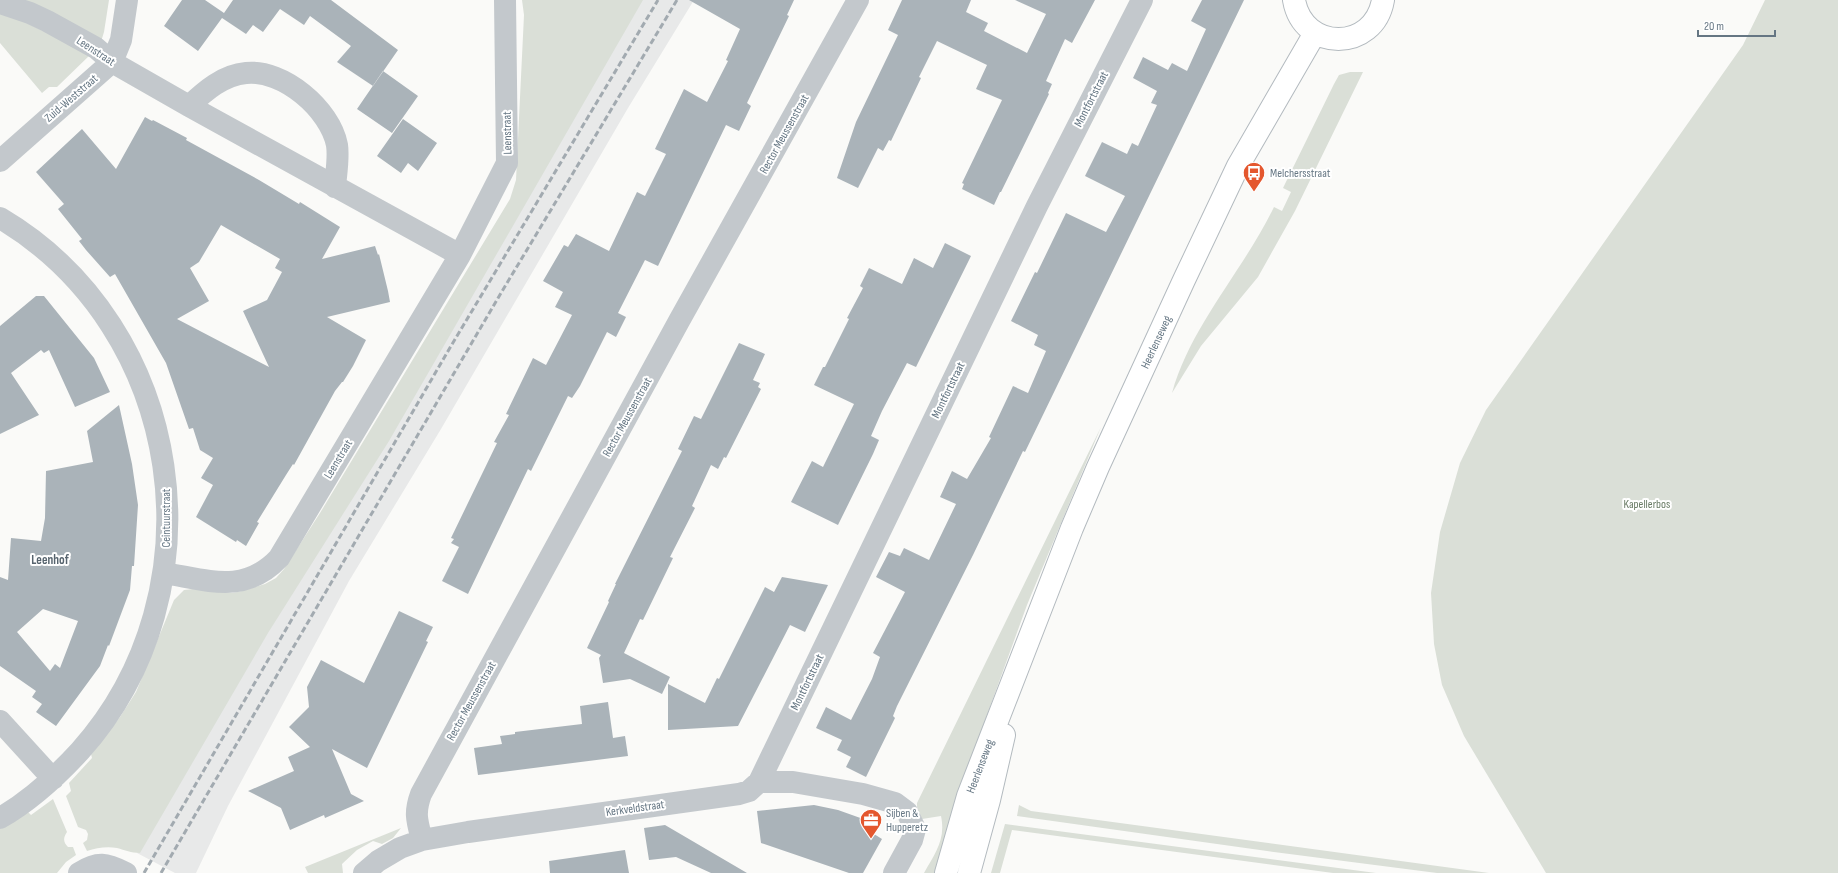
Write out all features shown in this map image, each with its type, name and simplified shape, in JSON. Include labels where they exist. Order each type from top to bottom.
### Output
[{"type":"main road","points":[[1294,0],[1299,18],[1315,33],[1326,38],[1338,40],[1351,38],[1362,32],[1375,19],[1383,0]]},
{"type":"main road","name":"Heerlenseweg","points":[[946,873],[968,796],[1078,514],[1184,280],[1238,166],[1315,33]]},
{"type":"main road","name":"Heerlenseweg","points":[[969,873],[989,800],[1020,662]]},
{"type":"street","name":"Zuid-Weststraat","points":[[0,161],[112,62],[121,40],[127,0]]},
{"type":"street","name":"Leenstraat","points":[[164,573],[232,583],[250,579],[268,570],[279,558],[460,255],[507,163],[505,0]]},
{"type":"street","name":"Rector Meussenstraat","points":[[422,840],[416,818],[416,809],[421,794],[679,321],[858,0]]},
{"type":"street","name":"Montfortstraat","points":[[759,782],[1037,206],[1142,0]]},
{"type":"street","name":"Leenstraat","points":[[0,3],[30,13],[47,21],[96,48],[112,62],[189,106],[335,188],[460,255]]},
{"type":"street","points":[[189,106],[206,90],[223,79],[246,72],[270,76],[294,86],[314,103],[330,124],[337,145],[335,188]]},
{"type":"street","name":"Ceintuurstraat","points":[[0,218],[38,244],[63,266],[86,291],[113,329],[139,376],[151,408],[166,473],[168,506],[168,540],[164,573],[150,631],[140,656],[120,697],[89,740],[53,779],[30,798],[0,818]]},
{"type":"street","points":[[0,721],[53,779]]},
{"type":"street","name":"Kerkveldstraat","points":[[364,873],[378,861],[400,848],[422,840],[468,832],[739,794],[749,791],[759,782]]},
{"type":"street","points":[[759,782],[793,782],[864,794],[895,803],[907,812],[915,829],[912,840],[894,873]]},
{"type":"street","points":[[79,873],[92,866],[104,864],[126,873]]},
{"type":"shaded area","points":[[640,0],[694,0],[628,108],[441,429],[349,581],[228,806],[196,873],[175,873],[137,853]]},
{"type":"green space","points":[[10,0],[109,0],[104,32],[100,45]]},
{"type":"green space","points":[[522,0],[643,0],[389,441],[268,633],[140,853],[109,847],[87,851],[83,843],[87,840],[88,834],[86,830],[78,827],[66,796],[71,791],[69,783],[92,758],[91,754],[120,717],[136,692],[174,600],[184,590],[202,588],[232,593],[242,591],[265,584],[276,578],[284,569],[320,513],[510,199],[516,180],[524,15]]},
{"type":"green space","name":"Kapellerbos","points":[[1765,0],[1838,0],[1838,873],[1546,873],[1464,736],[1442,685],[1434,644],[1431,593],[1440,532],[1460,463],[1486,410],[1743,45]]},
{"type":"green space","points":[[0,10],[91,54],[57,87],[49,87],[42,93],[0,43]]},
{"type":"green space","points":[[1350,72],[1363,72],[1295,211],[1258,277],[1201,346],[1172,393],[1181,368],[1204,321],[1248,254],[1274,207],[1282,211],[1291,192],[1283,188],[1334,84],[1339,75]]},
{"type":"green space","points":[[1101,427],[1027,605],[987,715],[939,873],[924,873],[936,853],[941,839],[942,825],[941,816],[922,819],[917,803]]},
{"type":"green space","points":[[53,799],[67,832],[64,842],[68,847],[73,847],[76,855],[66,862],[57,873],[0,873],[0,829],[27,811],[31,815]]},
{"type":"green space","points":[[1019,805],[1031,811],[1489,873],[1437,873],[1017,816]]},
{"type":"green space","points":[[1005,824],[1376,873],[1333,873],[1012,830],[1000,873],[991,873]]},
{"type":"green space","points":[[401,828],[393,838],[382,844],[373,841],[357,850],[342,864],[343,873],[308,873],[305,867]]},
{"type":"building","points":[[182,0],[205,0],[224,13],[233,0],[331,0],[398,50],[373,86],[337,62],[351,46],[310,16],[304,25],[280,9],[263,32],[253,25],[246,34],[222,18],[198,51],[164,26]]},
{"type":"building","points":[[689,0],[794,0],[787,15],[789,16],[747,103],[751,106],[739,131],[726,125],[658,266],[645,260],[618,313],[626,317],[616,337],[607,332],[580,386],[572,398],[568,396],[531,471],[528,469],[468,594],[442,581],[459,547],[451,543],[454,539],[451,538],[497,443],[494,442],[509,415],[506,414],[533,358],[546,365],[572,315],[555,307],[563,292],[543,281],[564,245],[568,247],[576,234],[609,251],[637,192],[645,196],[666,154],[655,149],[684,89],[707,102],[728,61],[726,60],[740,29]]},
{"type":"building","points":[[902,0],[971,0],[966,12],[988,23],[984,31],[1027,53],[1046,14],[1015,0],[1095,0],[1072,43],[1065,39],[1046,81],[1052,84],[1048,93],[1049,94],[994,205],[962,189],[964,184],[962,183],[1002,100],[976,89],[987,65],[937,41],[919,77],[921,78],[891,141],[889,140],[883,151],[878,148],[858,188],[837,178],[856,122],[898,35],[888,30]]},
{"type":"building","points":[[1202,0],[1244,0],[1025,452],[1023,451],[973,555],[897,706],[893,716],[895,718],[866,777],[846,767],[851,757],[837,750],[842,740],[816,728],[826,707],[851,720],[872,679],[880,657],[873,653],[905,592],[876,577],[889,552],[900,556],[904,548],[929,560],[956,504],[940,497],[952,471],[967,479],[991,438],[989,437],[1013,386],[1028,393],[1046,351],[1034,345],[1038,335],[1011,321],[1035,272],[1037,273],[1066,213],[1106,232],[1125,196],[1085,176],[1102,142],[1127,154],[1132,143],[1138,146],[1157,105],[1151,103],[1157,91],[1133,78],[1143,57],[1168,70],[1172,63],[1187,71],[1206,29],[1191,21]]},
{"type":"building","points":[[383,71],[418,96],[392,133],[357,109]]},
{"type":"building","points":[[145,117],[187,138],[186,140],[299,204],[300,202],[340,227],[322,259],[375,246],[378,255],[379,254],[390,302],[327,317],[366,340],[353,366],[343,382],[335,391],[294,465],[293,464],[257,522],[259,523],[246,546],[237,540],[236,542],[196,517],[213,485],[201,478],[213,458],[200,450],[193,428],[189,429],[166,363],[115,274],[110,277],[79,241],[82,239],[58,209],[64,204],[36,172],[82,129],[116,169]],"holes":[[[221,225],[280,259],[275,268],[282,272],[267,300],[243,311],[269,367],[177,319],[209,301],[190,268],[199,262]]]},
{"type":"building","points":[[403,119],[437,143],[418,171],[408,163],[401,173],[377,156]]},
{"type":"building","points":[[945,243],[971,256],[916,367],[907,363],[882,411],[871,436],[879,440],[838,525],[791,502],[812,461],[823,467],[854,404],[814,385],[823,367],[825,367],[849,319],[847,318],[863,288],[860,286],[869,268],[902,284],[914,258],[933,268]]},
{"type":"building","points":[[36,296],[44,296],[94,358],[110,392],[75,407],[49,350],[44,353],[41,350],[11,373],[39,415],[0,434],[0,326]]},
{"type":"building","points":[[739,343],[765,354],[753,380],[760,383],[758,387],[761,389],[726,458],[724,457],[718,469],[711,465],[692,506],[695,508],[670,557],[673,558],[643,620],[640,619],[624,653],[670,677],[662,694],[630,679],[603,683],[599,658],[601,655],[587,648],[609,602],[608,601],[615,584],[682,451],[678,449],[694,416],[701,419]]},
{"type":"building","points":[[119,405],[132,464],[138,505],[134,566],[132,566],[130,590],[100,666],[56,726],[36,712],[42,704],[32,697],[36,691],[0,666],[0,577],[8,580],[11,538],[41,541],[45,518],[46,471],[93,462],[87,431]],"holes":[[[43,609],[78,621],[60,668],[55,664],[50,671],[17,632]]]},
{"type":"building","points":[[782,577],[828,585],[805,632],[790,625],[738,726],[668,730],[668,684],[705,703],[717,678],[719,679],[765,587],[774,592]]},
{"type":"building","points":[[399,611],[433,627],[426,641],[428,642],[367,768],[332,749],[351,794],[364,801],[325,818],[324,815],[290,830],[281,808],[248,791],[294,771],[288,757],[310,747],[289,727],[309,707],[307,687],[321,660],[364,683]]},
{"type":"building","points":[[608,702],[613,738],[625,736],[628,756],[478,775],[474,748],[502,744],[500,736],[515,734],[515,732],[582,724],[580,706]]},
{"type":"building","points":[[814,805],[838,810],[866,820],[878,827],[874,834],[882,839],[863,873],[849,873],[761,843],[757,811]]},
{"type":"building","points":[[665,825],[747,873],[711,873],[676,857],[649,860],[644,828]]},
{"type":"building","points":[[625,850],[629,873],[550,873],[549,861]]},
{"type":"railway","points":[[144,873],[451,346],[658,0]]},
{"type":"railway","points":[[161,873],[501,293],[677,0]]},
{"type":"place","name":"Melchersstraat","points":[[1254,192]]},
{"type":"place","name":"Sijben & Hupperetz","points":[[871,840]]},
{"type":"district","name":"Leenhof","points":[[50,559]]}]
